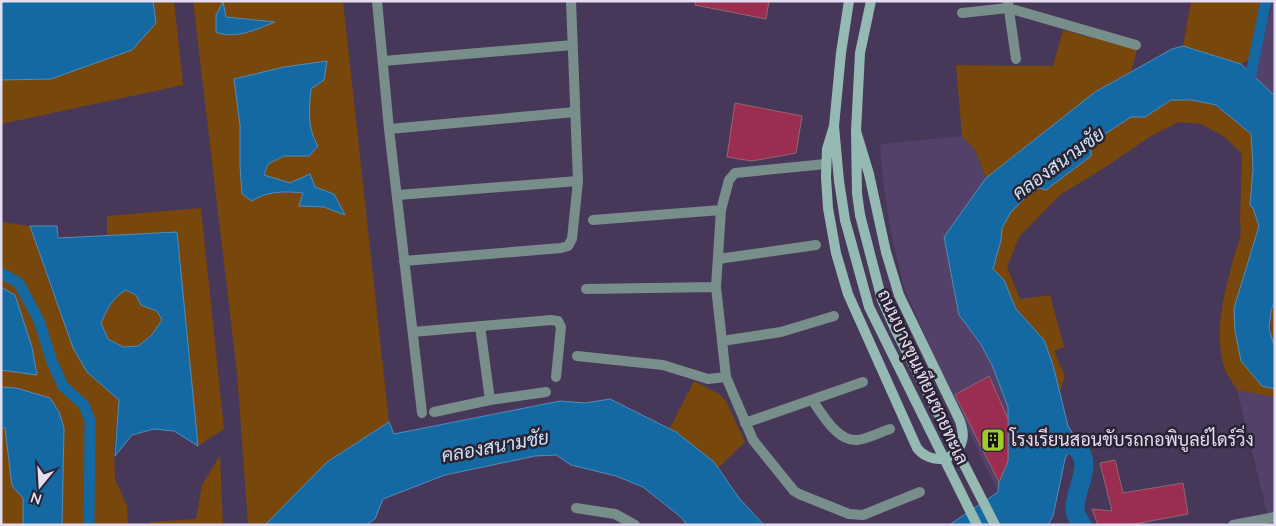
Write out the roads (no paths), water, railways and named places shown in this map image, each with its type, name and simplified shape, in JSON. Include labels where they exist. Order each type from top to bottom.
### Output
[{"type":"main road","name":"ถนนบางขุนเทียนชายทะเล","points":[[849,1],[841,53],[834,126],[838,181],[845,220],[869,307],[977,525]]},
{"type":"main road","name":"ถนนบางขุนเทียนชายทะเล","points":[[871,1],[860,53],[856,131],[857,193],[860,215],[882,300],[995,525]]},
{"type":"main road","points":[[834,126],[827,149],[828,208],[836,252],[848,294],[917,448],[922,455],[945,459],[952,455],[962,443],[963,434],[960,421],[899,295],[886,252],[856,131]]},
{"type":"street","points":[[377,1],[389,129],[422,413]]},
{"type":"street","points":[[404,261],[568,246],[572,239],[578,181],[572,1]]},
{"type":"street","points":[[1008,5],[1016,59]]},
{"type":"street","points":[[962,13],[1008,5],[1136,45]]},
{"type":"street","points":[[383,60],[573,44]]},
{"type":"street","points":[[389,129],[575,112]]},
{"type":"street","points":[[826,164],[735,173],[729,180],[721,210],[716,287],[726,377],[753,440],[794,491],[849,514],[863,514],[920,492]]},
{"type":"street","points":[[398,195],[578,181]]},
{"type":"street","points":[[593,220],[721,210]]},
{"type":"street","points":[[718,259],[816,245]]},
{"type":"street","points":[[586,289],[716,287]]},
{"type":"street","points":[[722,342],[781,332],[834,316]]},
{"type":"street","points":[[413,332],[551,320],[558,321],[560,327],[556,377]]},
{"type":"street","points":[[480,326],[490,400]]},
{"type":"street","points":[[577,356],[663,365],[708,379],[726,377]]},
{"type":"street","points":[[745,423],[864,382]]},
{"type":"street","points":[[434,412],[490,400],[546,392]]},
{"type":"street","points":[[812,400],[834,429],[846,439],[860,440],[890,429]]},
{"type":"street","points":[[576,508],[615,514],[635,525]]},
{"type":"street","points":[[1233,525],[1275,517]]},
{"type":"water","points":[[1,1],[153,1],[156,23],[132,50],[51,79],[1,80]]},
{"type":"water","points":[[223,2],[226,17],[275,22],[238,34],[231,35],[216,32],[216,15]]},
{"type":"water","name":"คลองสนามชัย","points":[[1183,46],[1241,64],[1275,96],[1275,300],[1271,311],[1269,328],[1275,349],[1275,389],[1262,386],[1241,361],[1235,331],[1234,308],[1259,226],[1253,208],[1250,205],[1253,169],[1251,134],[1216,105],[1192,100],[1171,100],[1145,117],[1131,117],[1091,143],[1091,156],[1046,190],[1039,188],[1028,195],[1011,212],[1002,228],[1001,240],[993,269],[1004,280],[1016,309],[1044,340],[1053,365],[1068,426],[1075,437],[1065,459],[1053,516],[1048,525],[949,525],[998,492],[999,482],[1008,461],[1008,407],[992,365],[980,343],[959,315],[944,237],[986,178],[1095,92],[1172,49]]},
{"type":"water","points":[[327,61],[324,80],[311,89],[310,125],[318,146],[309,156],[284,156],[268,164],[264,175],[290,183],[310,174],[315,187],[334,194],[345,215],[324,207],[299,206],[303,193],[276,192],[252,201],[242,194],[240,125],[234,79],[284,67]]},
{"type":"water","points":[[30,226],[57,226],[58,238],[177,232],[198,446],[174,431],[154,429],[132,435],[115,456],[119,400],[87,372],[73,348]],"holes":[[[126,290],[136,295],[141,305],[157,311],[162,320],[151,336],[138,346],[123,347],[108,339],[101,323],[110,304],[121,293]]]},
{"type":"water","points":[[1,287],[15,295],[32,347],[37,375],[1,370]]},
{"type":"water","points":[[1,387],[16,388],[50,398],[59,412],[64,428],[62,525],[23,525],[23,498],[12,486],[5,428],[1,428]]},
{"type":"water","name":"คลองสนามชัย","points":[[610,399],[676,432],[714,462],[739,498],[764,525],[687,525],[682,518],[643,487],[616,476],[571,465],[556,455],[535,456],[445,475],[383,499],[375,519],[366,525],[265,525],[327,462],[389,422],[394,434],[560,401],[585,403]]},
{"type":"waterway","points":[[1248,88],[1266,1]]},
{"type":"waterway","points":[[1,273],[19,283],[39,321],[52,362],[63,386],[84,405],[90,421],[89,525]]},
{"type":"waterway","points":[[1048,438],[1072,445],[1081,453],[1084,469],[1075,503],[1075,511],[1082,525]]},
{"type":"place","name":"โรงเรียนสอนขับรถกอพิบูลย์ไดร์วิ่ง","points":[[993,440]]}]
